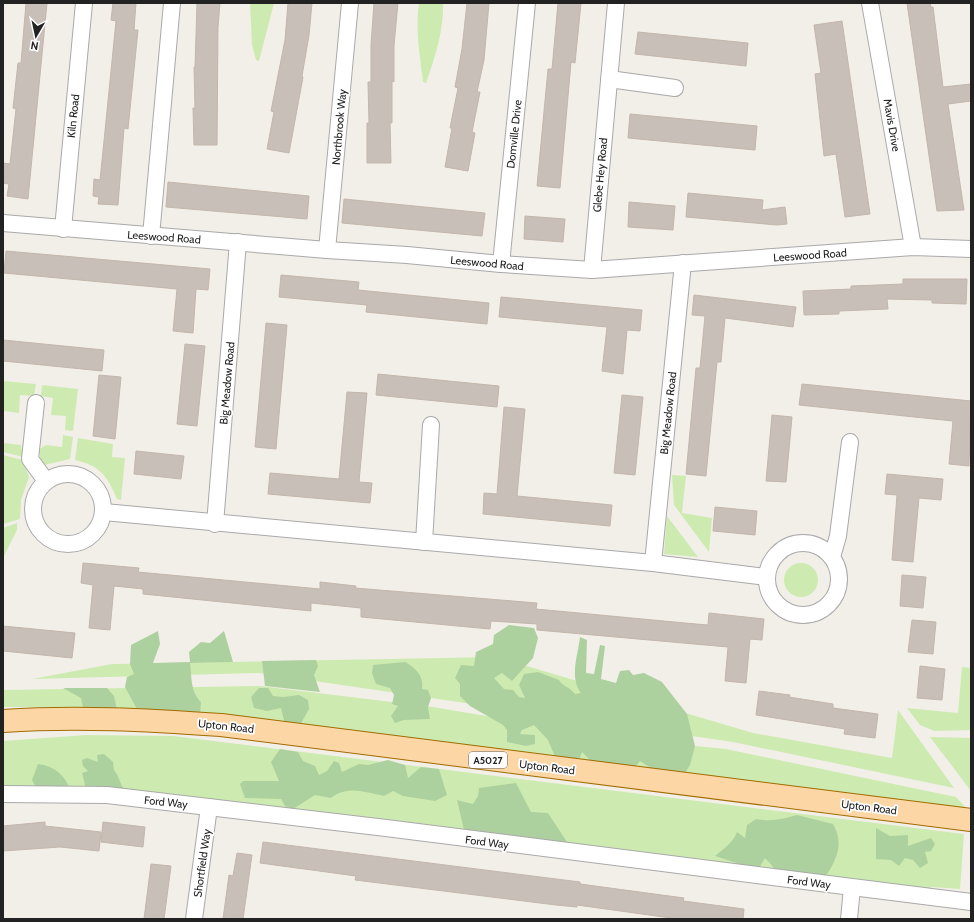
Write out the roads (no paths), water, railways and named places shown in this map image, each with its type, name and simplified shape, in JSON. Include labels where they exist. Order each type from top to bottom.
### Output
[{"type":"main road","name":"Upton Road","points":[[3,721],[83,718],[142,719],[221,725],[971,820]]},
{"type":"street","name":"Kiln Road","points":[[63,229],[84,3]]},
{"type":"street","points":[[151,236],[172,3]]},
{"type":"street","name":"Northbrook Way","points":[[328,250],[350,3]]},
{"type":"street","name":"Domville Drive","points":[[501,264],[527,3]]},
{"type":"street","name":"Glebe Hey Road","points":[[592,270],[616,3]]},
{"type":"street","name":"Mavis Drive","points":[[870,3],[913,247]]},
{"type":"street","points":[[609,79],[675,88]]},
{"type":"street","name":"Leeswood Road","points":[[3,223],[151,236],[407,255],[501,264],[592,270],[913,247],[971,249]]},
{"type":"street","name":"Big Meadow Road","points":[[216,524],[238,242]]},
{"type":"street","name":"Big Meadow Road","points":[[653,563],[683,263]]},
{"type":"street","points":[[36,403],[30,460],[46,482]]},
{"type":"street","points":[[424,542],[431,425]]},
{"type":"street","points":[[832,557],[838,536],[850,442]]},
{"type":"street","points":[[72,474],[86,478],[96,486],[102,497],[104,512],[100,526],[91,537],[80,543],[64,544],[51,540],[40,531],[34,519],[33,505],[37,492],[46,482],[57,475],[72,474]]},
{"type":"street","points":[[104,512],[216,524],[653,563],[766,577]]},
{"type":"street","points":[[803,542],[814,544],[824,549],[832,557],[839,574],[837,591],[828,606],[817,612],[805,615],[793,614],[782,609],[773,600],[767,589],[766,577],[768,566],[774,556],[782,549],[792,544],[803,542]]},
{"type":"street","name":"Ford Way","points":[[3,794],[107,795],[971,902]]},
{"type":"street","name":"Shortfield Way","points":[[194,919],[209,807]]},
{"type":"street","points":[[849,919],[852,888]]}]
